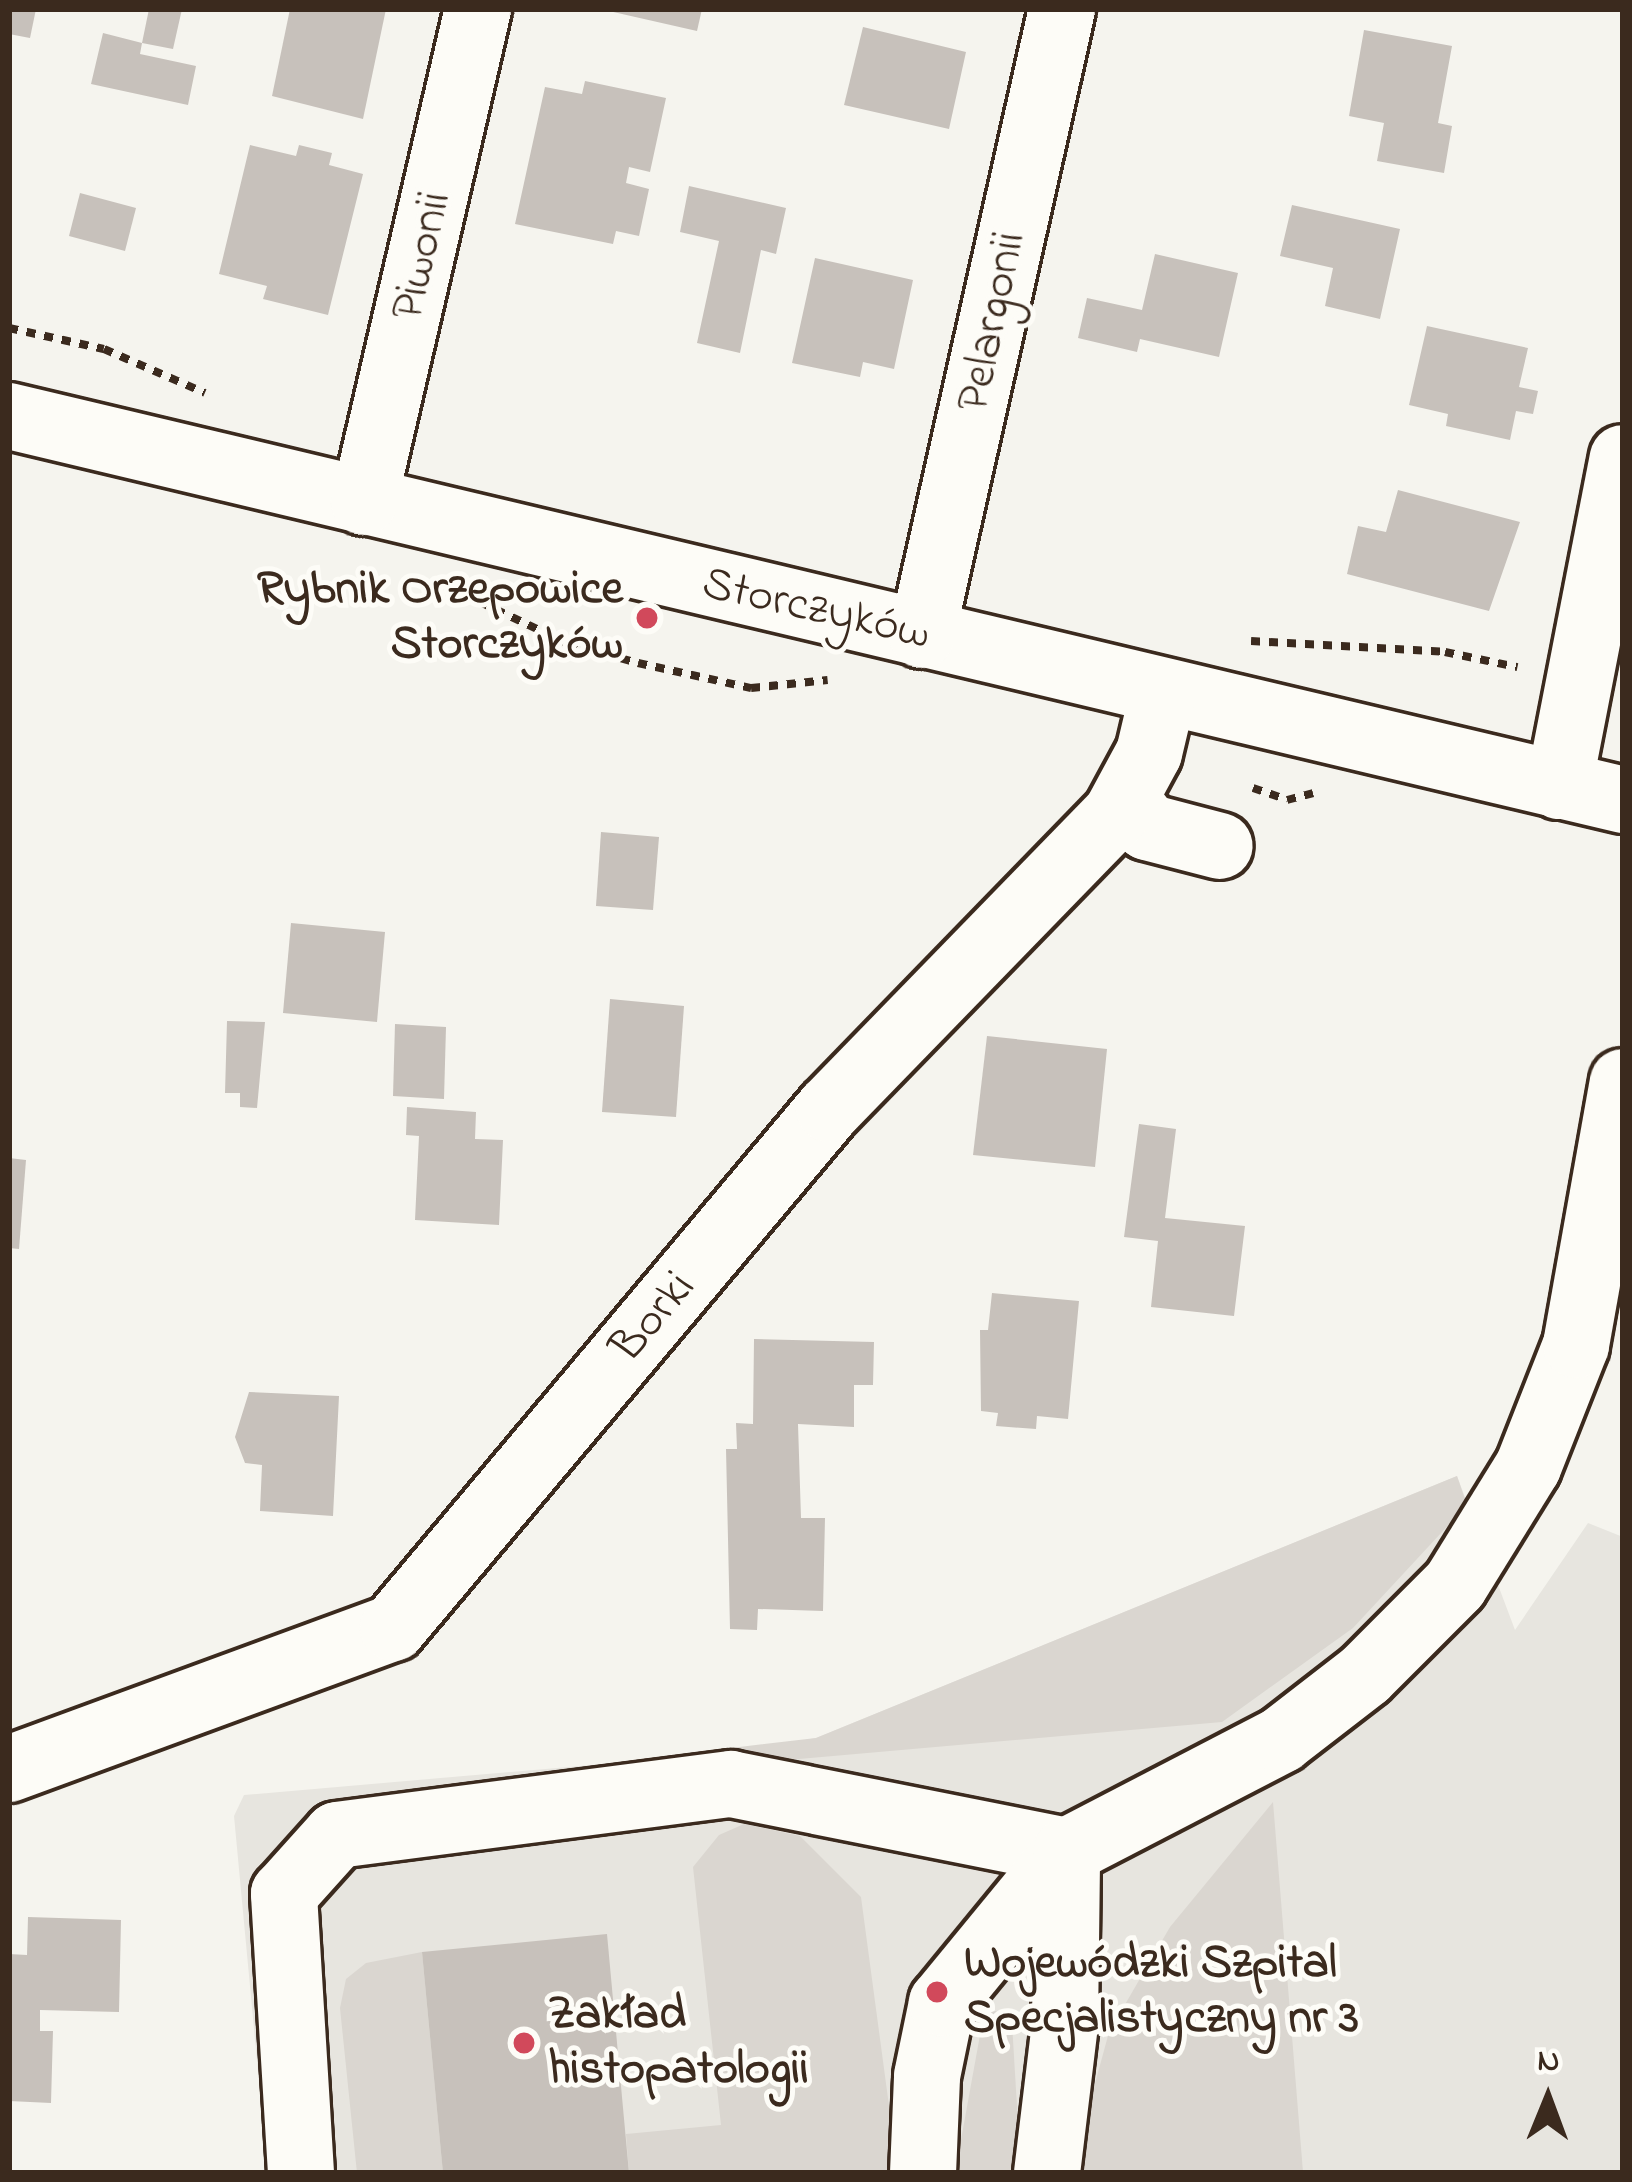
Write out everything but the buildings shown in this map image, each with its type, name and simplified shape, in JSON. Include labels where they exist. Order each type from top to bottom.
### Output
[{"type":"street","name":"Piwonii","points":[[364,502],[478,9]]},
{"type":"street","name":"Pelargonii","points":[[922,635],[1062,9]]},
{"type":"street","name":"Storczyków","points":[[9,416],[922,635],[1146,749],[1559,786],[1623,800]]},
{"type":"street","points":[[1559,786],[1623,458]]},
{"type":"street","points":[[1146,749],[1147,827],[1220,846]]},
{"type":"street","name":"Borki","points":[[9,1769],[393,1628],[829,1108],[1146,749]]},
{"type":"street","points":[[923,2173],[927,2076],[941,2003],[1067,1851],[1281,1740],[1395,1645],[1455,1585],[1528,1467],[1576,1345],[1623,1082]]},
{"type":"street","points":[[301,2173],[284,1894],[337,1835],[731,1784],[1067,1851]]},
{"type":"street","points":[[1047,2173],[1065,2025],[1067,1851]]},
{"type":"path","points":[[9,328],[104,349],[226,402]]},
{"type":"path","points":[[455,590],[569,644],[638,663],[751,688],[847,678]]},
{"type":"path","points":[[1246,641],[1445,652],[1577,682]]},
{"type":"path","points":[[1146,749],[1287,800]]},
{"type":"shaded area","name":"Wojewódzki Szpital Specjalistyczny nr 3","points":[[1457,1476],[1515,1630],[1588,1523],[1623,1537],[1623,2173],[261,2173],[267,2167],[234,1816],[244,1795],[730,1753],[816,1738]]},
{"type":"shaded area","points":[[1457,1476],[1467,1505],[1353,1628],[1222,1722],[731,1765],[731,1748],[816,1738]]},
{"type":"shaded area","points":[[1273,1802],[1303,2172],[1079,2173],[1077,2150],[1109,2032],[1170,1927]]},
{"type":"shaded area","points":[[744,1824],[800,1836],[861,1897],[898,2173],[629,2173],[626,2134],[721,2125],[693,1867],[719,1835]]},
{"type":"shaded area","points":[[422,1952],[443,2173],[357,2173],[340,2008],[346,1979],[366,1963]]},
{"type":"shaded area","points":[[1003,2010],[1012,2023],[1021,2173],[955,2173],[984,2013]]},
{"type":"place","name":"Rybnik Orzepowice Storczyków","points":[[647,618]]},
{"type":"place","name":"Wojewódzki Szpital Specjalistyczny nr 3","points":[[937,1992]]},
{"type":"place","name":"Zakład histopatologii","points":[[524,2043]]}]
